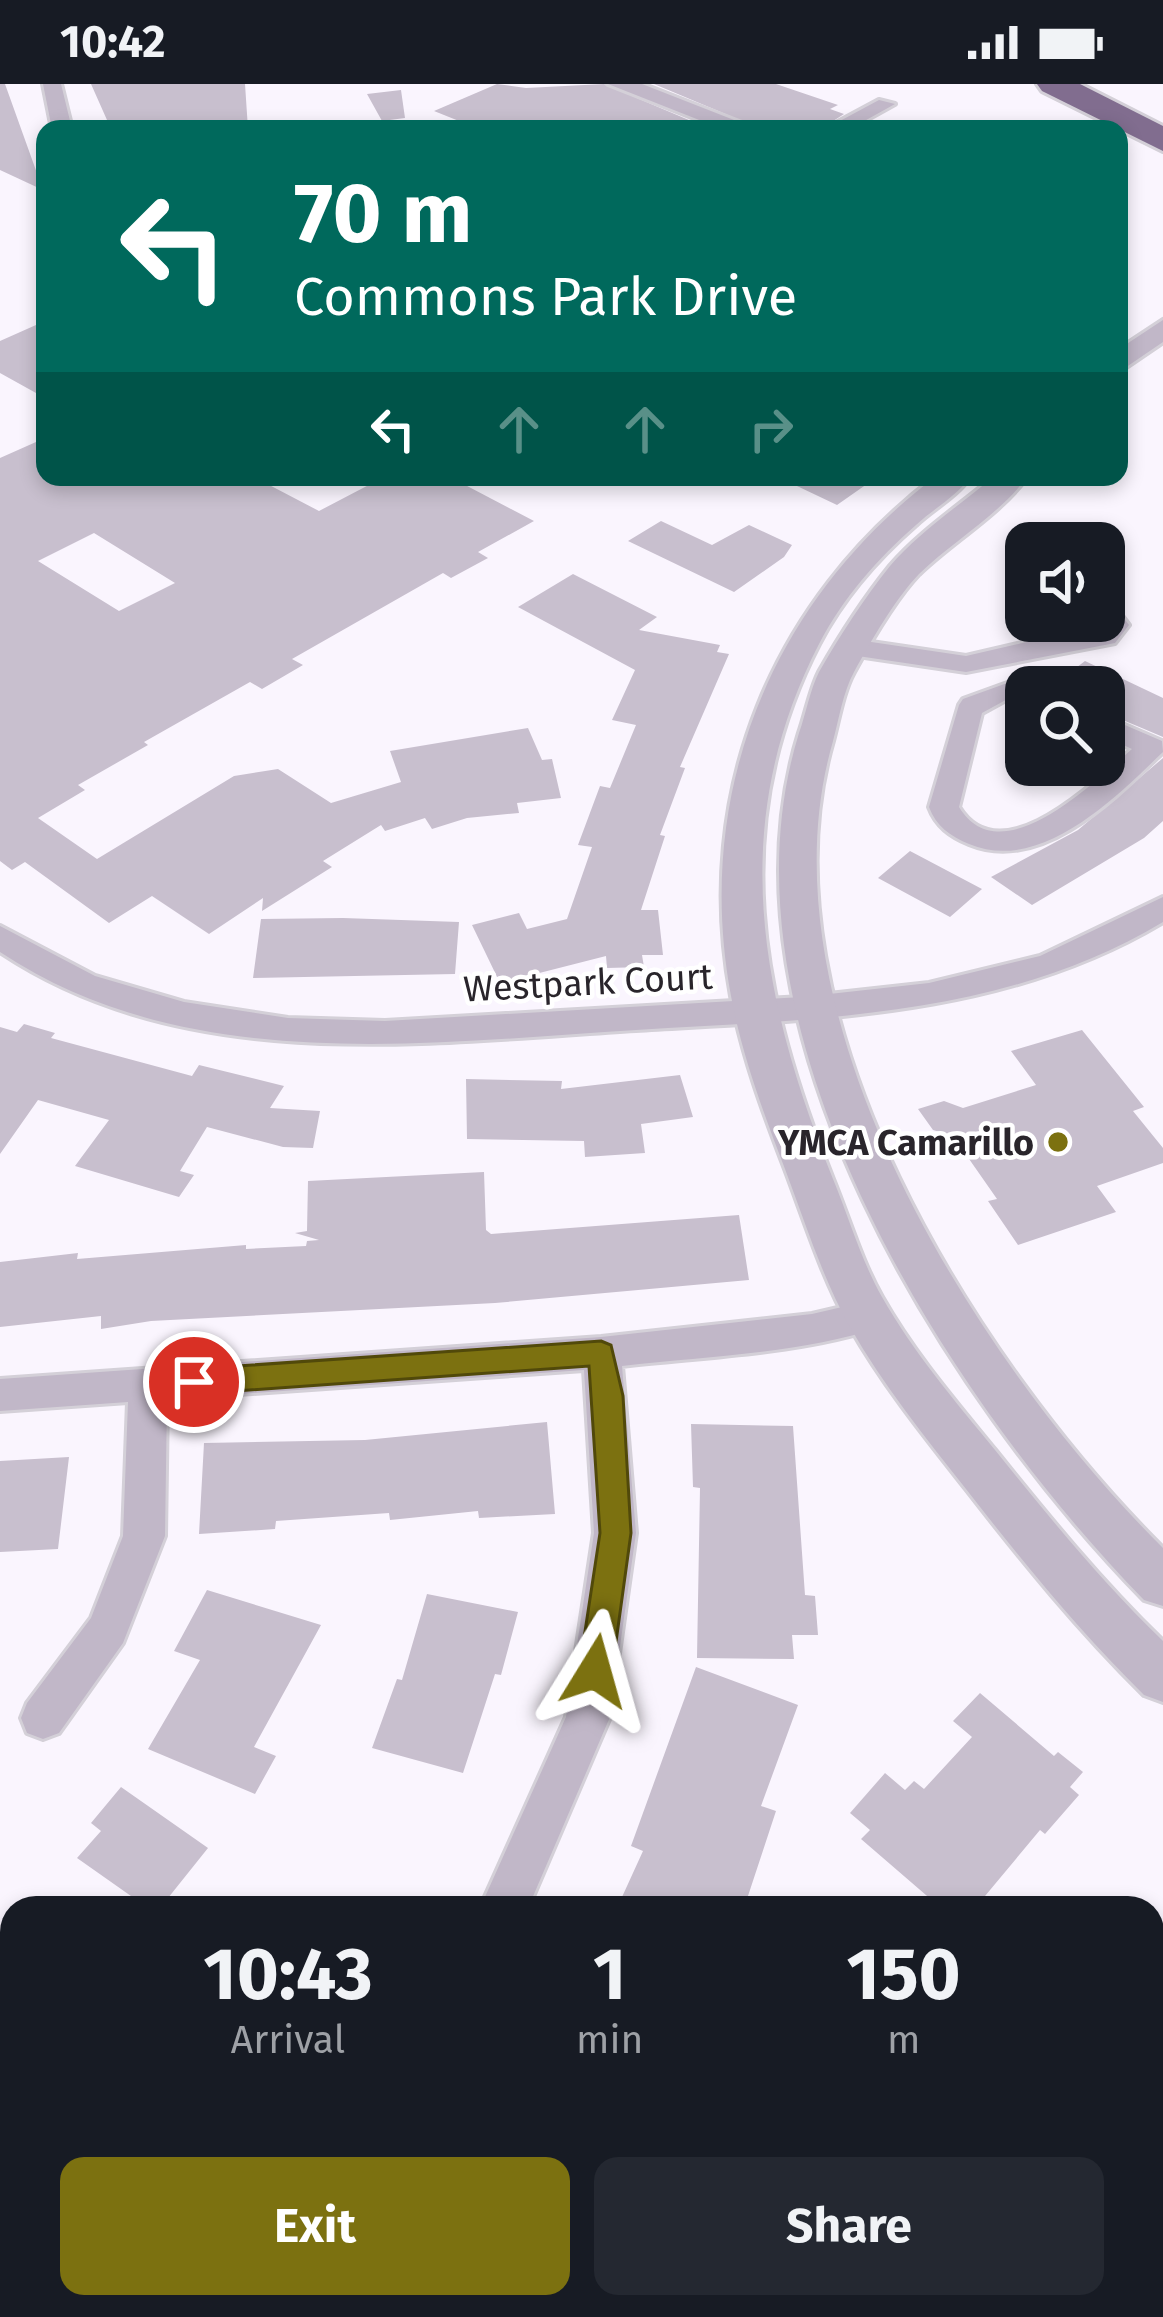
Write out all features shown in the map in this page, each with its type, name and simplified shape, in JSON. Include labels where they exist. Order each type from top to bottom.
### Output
[{"type":"highway","points":[[1024,84],[1079,120]]},
{"type":"highway","points":[[1054,84],[1124,120]]},
{"type":"highway","points":[[1111,84],[1163,110]]},
{"type":"highway","points":[[1128,122],[1163,140]]},
{"type":"highway","points":[[1128,153],[1163,176]]},
{"type":"street","points":[[52,84],[60,120]]},
{"type":"street","points":[[620,84],[720,120]]},
{"type":"street","points":[[853,120],[886,104]]},
{"type":"street","points":[[1128,353],[1154,324]]},
{"type":"street","points":[[1128,389],[1163,361]]},
{"type":"street","points":[[944,486],[891,529],[850,572],[815,622],[784,688],[749,796],[742,847],[746,967],[775,1085],[868,1316],[949,1430],[1044,1548],[1163,1677]]},
{"type":"street","points":[[1001,486],[921,551],[851,646],[806,756],[797,818],[794,898],[811,1009],[881,1195],[946,1310],[1026,1424],[1120,1542],[1163,1582]]},
{"type":"street","points":[[851,646],[966,664],[994,660],[1044,642]]},
{"type":"street","points":[[994,660],[1005,674]]},
{"type":"street","points":[[1005,695],[973,705],[968,712],[944,807],[948,818],[990,841],[1025,839],[1106,786]]},
{"type":"street","points":[[1125,735],[1152,747],[1125,770]]},
{"type":"street","name":"Westpark Court","points":[[7,942],[71,976],[141,1002],[222,1023],[309,1034],[811,1009],[972,986],[1057,961],[1138,925],[1163,908]]},
{"type":"street","points":[[0,1395],[601,1353],[812,1329],[868,1316]]},
{"type":"street","points":[[509,1896],[588,1717],[616,1533],[601,1353]]},
{"type":"street","points":[[43,1718],[108,1630],[144,1536],[148,1385]]},
{"type":"building","points":[[0,84],[5,84],[36,170],[36,187],[0,170]]},
{"type":"building","points":[[91,84],[245,84],[247,120],[107,120]]},
{"type":"building","points":[[497,84],[526,88],[604,84],[689,120],[456,120],[434,111]]},
{"type":"building","points":[[654,84],[776,84],[838,105],[830,109],[844,114],[835,120],[740,120]]},
{"type":"building","points":[[401,90],[405,118],[381,120],[367,94]]},
{"type":"building","points":[[36,325],[36,393],[0,373],[0,341]]},
{"type":"building","points":[[36,442],[36,486],[271,486],[319,511],[367,486],[467,486],[534,521],[478,552],[488,558],[451,578],[443,573],[292,659],[303,665],[262,689],[250,682],[144,742],[148,745],[78,785],[85,790],[38,818],[97,859],[234,776],[278,769],[331,803],[401,782],[390,751],[528,728],[542,760],[552,759],[561,798],[517,803],[519,813],[467,818],[432,829],[425,818],[385,831],[381,825],[323,861],[332,867],[262,911],[263,898],[209,934],[152,896],[109,923],[25,862],[12,870],[0,861],[0,458]],"holes":[[[94,533],[175,583],[119,611],[38,561]]]},
{"type":"building","points":[[797,486],[864,486],[837,505]]},
{"type":"building","points":[[661,521],[712,545],[749,525],[792,545],[784,557],[734,592],[628,541]]},
{"type":"building","points":[[573,574],[657,617],[639,630],[720,645],[717,652],[729,654],[680,767],[685,768],[660,835],[665,836],[641,910],[658,910],[663,955],[642,955],[644,967],[607,968],[606,956],[500,983],[472,925],[519,913],[527,929],[567,919],[592,847],[578,845],[600,786],[610,788],[636,725],[612,720],[635,670],[518,607]]},
{"type":"building","points":[[1125,680],[1163,698],[1163,737],[1125,721]]},
{"type":"building","points":[[1163,758],[1163,821],[1144,838],[1032,905],[991,877],[1078,830]]},
{"type":"building","points":[[910,851],[982,889],[950,917],[878,878]]},
{"type":"building","points":[[261,919],[459,922],[455,974],[253,978]]},
{"type":"building","points":[[24,1024],[55,1033],[51,1038],[192,1076],[199,1065],[284,1086],[270,1108],[320,1111],[313,1148],[283,1147],[207,1127],[180,1171],[194,1175],[179,1197],[75,1166],[109,1120],[38,1100],[0,1154],[0,1027],[17,1032]]},
{"type":"building","name":"YMCA Camarillo","points":[[1082,1030],[1144,1107],[1133,1111],[1163,1148],[1163,1163],[1097,1186],[1116,1212],[1018,1245],[988,1201],[997,1199],[953,1136],[933,1130],[918,1109],[944,1101],[963,1108],[1036,1085],[1011,1051]]},
{"type":"building","points":[[680,1075],[693,1117],[641,1124],[645,1153],[585,1157],[584,1141],[467,1139],[466,1079],[562,1081],[561,1089]]},
{"type":"building","points":[[484,1172],[486,1230],[491,1234],[739,1215],[749,1280],[495,1303],[151,1321],[101,1329],[101,1316],[0,1327],[0,1262],[78,1253],[77,1259],[246,1245],[246,1249],[306,1246],[307,1241],[319,1240],[295,1233],[307,1231],[308,1181]]},
{"type":"building","points":[[547,1422],[555,1514],[479,1518],[478,1511],[390,1520],[389,1513],[276,1521],[275,1529],[199,1534],[204,1443],[365,1440]]},
{"type":"building","points":[[691,1424],[793,1426],[805,1595],[815,1596],[818,1635],[792,1635],[794,1659],[697,1658],[700,1488],[693,1487]]},
{"type":"building","points":[[69,1457],[58,1549],[0,1552],[0,1461]]},
{"type":"building","points":[[207,1590],[321,1625],[254,1747],[276,1756],[255,1794],[148,1749],[200,1660],[174,1651]]},
{"type":"building","points":[[427,1594],[518,1612],[501,1675],[495,1674],[463,1773],[372,1748],[397,1679],[402,1680]]},
{"type":"building","points":[[696,1667],[798,1705],[761,1806],[776,1811],[748,1896],[622,1896],[643,1851],[631,1846]]},
{"type":"building","points":[[980,1693],[1054,1756],[1058,1752],[1083,1772],[1070,1787],[1079,1795],[1045,1834],[1040,1830],[985,1896],[927,1896],[861,1839],[870,1830],[850,1813],[885,1773],[905,1790],[914,1781],[924,1789],[972,1737],[953,1721]]},
{"type":"building","points":[[121,1787],[208,1848],[170,1896],[131,1896],[77,1858],[101,1831],[91,1823]]},
{"type":"place","name":"YMCA Camarillo","points":[[1058,1142]]},
{"type":"route","points":[[194,1382],[601,1353],[616,1533],[595,1671]]}]
